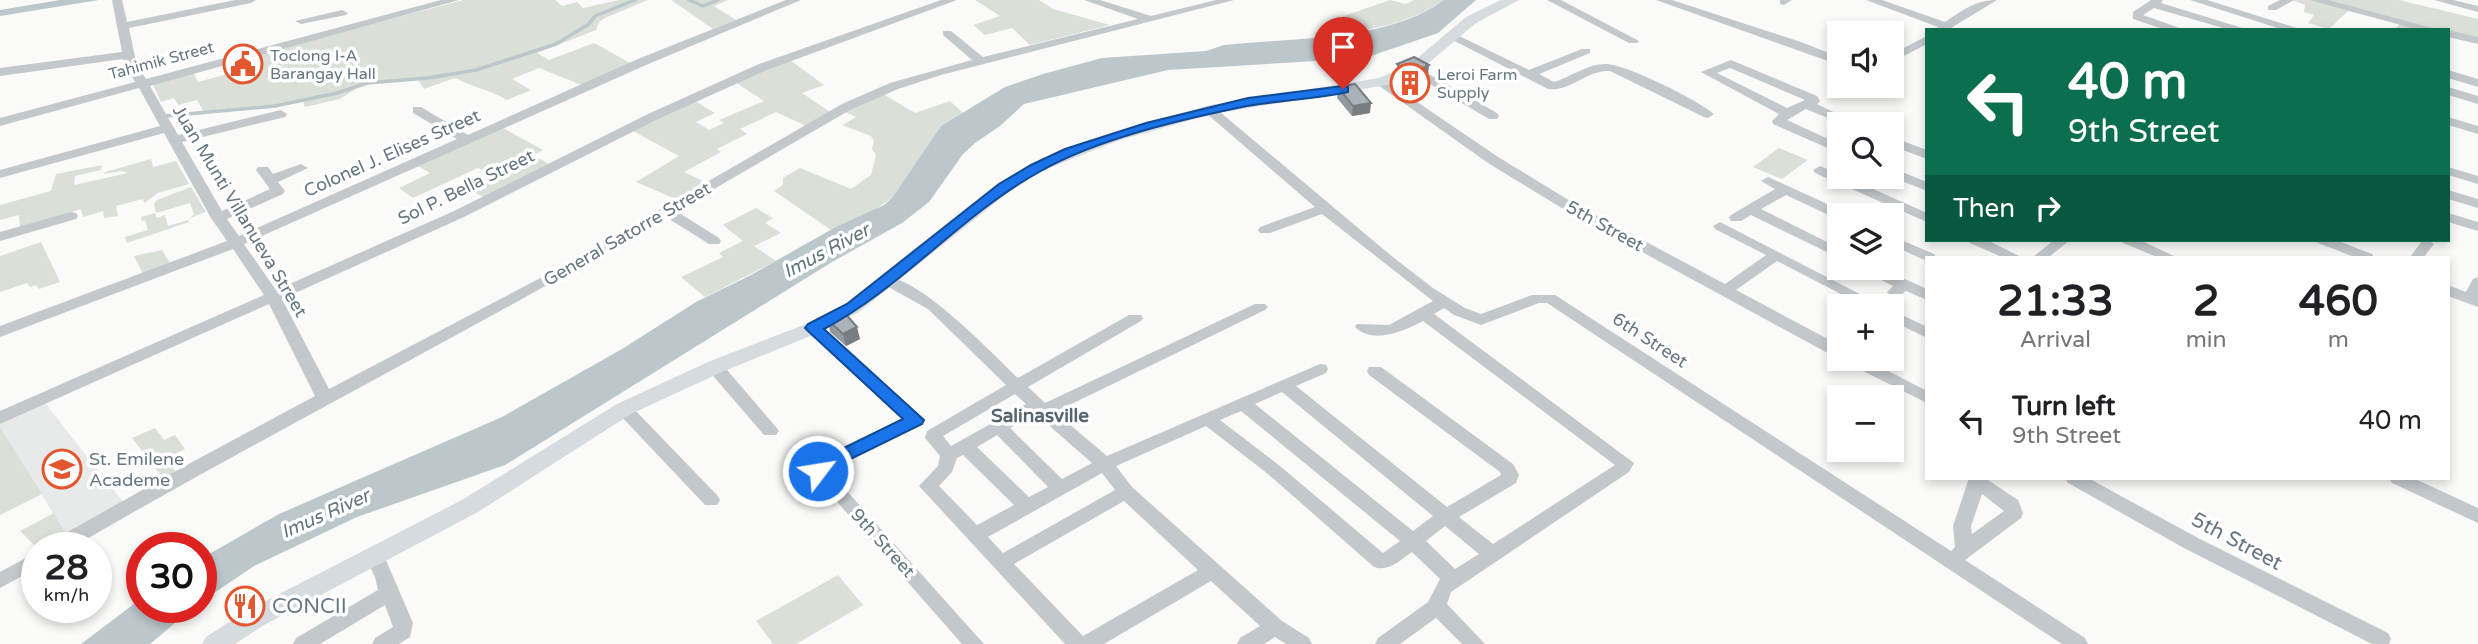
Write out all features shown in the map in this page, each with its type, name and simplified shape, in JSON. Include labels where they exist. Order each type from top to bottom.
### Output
[{"type":"main road","points":[[215,644],[255,618],[470,506],[624,409],[715,367],[813,328],[852,308],[984,202],[1036,168],[1111,138],[1210,110],[1382,82],[1413,69],[1471,20],[1512,0]]},
{"type":"street","name":"Juan Munti Villanueva Street","points":[[117,0],[127,55],[218,218],[273,297],[325,399]]},
{"type":"street","points":[[123,26],[251,0]]},
{"type":"street","name":"Tahimik Street","points":[[0,122],[454,0]]},
{"type":"street","name":"Colonel J. Elises Street","points":[[0,332],[235,243],[642,62],[796,0]]},
{"type":"street","name":"Sol P. Bella Street","points":[[0,418],[459,214],[652,117],[763,66],[953,0]]},
{"type":"street","points":[[1089,0],[1152,19]]},
{"type":"street","name":"General Satorre Street","points":[[83,532],[189,472],[496,309],[846,107],[894,86],[980,61],[1229,0]]},
{"type":"street","points":[[1552,0],[1633,41]]},
{"type":"street","points":[[1661,0],[1827,56]]},
{"type":"street","points":[[1871,0],[1945,28],[1975,7],[1992,0]]},
{"type":"street","points":[[2167,0],[2238,28]]},
{"type":"street","points":[[2194,0],[2290,28]]},
{"type":"street","points":[[2272,8],[2290,0]]},
{"type":"street","points":[[2315,0],[2426,28]]},
{"type":"street","points":[[2439,0],[2478,9]]},
{"type":"street","points":[[2173,28],[2137,17],[2137,14],[2156,2],[2182,5]]},
{"type":"street","points":[[301,22],[341,9],[346,28]]},
{"type":"street","points":[[947,33],[980,61]]},
{"type":"street","points":[[2450,34],[2478,41]]},
{"type":"street","points":[[1451,35],[1550,85],[1556,86],[1601,68],[1611,67],[1638,77],[1708,114]]},
{"type":"street","points":[[1904,52],[1925,40]]},
{"type":"street","points":[[1529,74],[1586,51]]},
{"type":"street","points":[[0,72],[127,55]]},
{"type":"street","points":[[1787,113],[1707,72],[1731,64],[1813,99],[1814,101],[1777,120],[1827,144]]},
{"type":"street","points":[[1413,69],[1493,116]]},
{"type":"street","points":[[2450,75],[2478,83]]},
{"type":"street","points":[[1744,91],[1771,80]]},
{"type":"street","name":"5th Street","points":[[1382,82],[1493,160],[1570,208],[1827,346]]},
{"type":"street","points":[[2450,92],[2478,100]]},
{"type":"street","points":[[1807,105],[1827,113]]},
{"type":"street","points":[[417,110],[469,141]]},
{"type":"street","name":"6th Street","points":[[1210,110],[1390,262],[1444,301],[1472,318],[1481,320],[1537,298],[1550,298],[1958,555],[2078,644]]},
{"type":"street","points":[[0,174],[170,134],[281,114]]},
{"type":"street","points":[[2450,122],[2478,130]]},
{"type":"street","points":[[1904,146],[1925,155]]},
{"type":"street","points":[[2450,172],[2472,179],[2478,162]]},
{"type":"street","points":[[218,218],[275,193],[278,189],[266,175],[301,168]]},
{"type":"street","points":[[1904,177],[1925,186]]},
{"type":"street","points":[[1768,181],[1827,209]]},
{"type":"street","points":[[1736,218],[1785,189]]},
{"type":"street","points":[[1862,189],[1925,217]]},
{"type":"street","points":[[2450,195],[2478,204]]},
{"type":"street","points":[[1265,230],[1326,208]]},
{"type":"street","points":[[1751,210],[1827,248]]},
{"type":"street","points":[[667,212],[714,241]]},
{"type":"street","points":[[0,237],[71,216]]},
{"type":"street","points":[[2450,218],[2478,227]]},
{"type":"street","points":[[1720,226],[1852,294]]},
{"type":"street","points":[[1980,242],[2012,256]]},
{"type":"street","points":[[2041,256],[2060,242]]},
{"type":"street","points":[[2131,242],[2149,254]]},
{"type":"street","points":[[2350,244],[2366,256]]},
{"type":"street","points":[[2418,256],[2427,244]]},
{"type":"street","points":[[1904,246],[1927,256]]},
{"type":"street","points":[[1725,291],[1776,255]]},
{"type":"street","points":[[1887,280],[1899,288],[1925,294]]},
{"type":"street","points":[[888,281],[933,306],[1040,408],[1105,464],[1126,492],[1212,571],[1275,627],[1302,644]]},
{"type":"street","points":[[2450,291],[2474,300],[2478,282]]},
{"type":"street","points":[[1363,327],[1374,332],[1383,332],[1424,314],[1444,301]]},
{"type":"street","points":[[1078,644],[928,486],[958,451],[1000,428],[1260,307]]},
{"type":"street","points":[[1385,644],[1437,606],[1438,595],[1452,578],[1461,575],[1623,468],[1625,463],[1424,314]]},
{"type":"street","points":[[1027,507],[958,451],[933,435],[1135,318]]},
{"type":"street","points":[[1904,321],[1925,332]]},
{"type":"street","name":"9th Street","points":[[813,328],[915,420],[821,466],[818,471],[974,644]]},
{"type":"street","points":[[715,367],[770,431]]},
{"type":"street","points":[[975,535],[1105,464],[1320,369]]},
{"type":"street","points":[[1208,419],[1274,470],[1381,562],[1445,517],[1510,478],[1509,471],[1375,371]]},
{"type":"street","points":[[1876,371],[1925,397]]},
{"type":"street","points":[[1284,385],[1492,554]]},
{"type":"street","points":[[1242,403],[1413,541],[1452,578]]},
{"type":"street","points":[[624,409],[712,500]]},
{"type":"street","points":[[1000,428],[1061,489]]},
{"type":"street","points":[[1958,555],[1962,526],[1979,480]]},
{"type":"street","points":[[1958,555],[2014,513],[2011,505],[1980,480]]},
{"type":"street","name":"5th Street","points":[[2078,480],[2191,543],[2381,639]]},
{"type":"street","points":[[2402,480],[2478,516]]},
{"type":"street","points":[[1001,562],[1126,492]]},
{"type":"street","points":[[375,556],[385,577],[388,593],[392,596],[403,623],[403,631],[382,644]]},
{"type":"street","points":[[0,581],[21,569]]},
{"type":"street","points":[[1087,644],[1212,571]]},
{"type":"street","points":[[303,644],[388,593]]},
{"type":"street","points":[[1437,606],[1475,644]]},
{"type":"street","points":[[1247,644],[1275,627]]},
{"type":"shaded area","points":[[463,0],[555,0],[562,6],[577,2],[583,8],[619,0],[648,0],[605,18],[599,22],[596,30],[537,53],[549,60],[594,43],[632,64],[584,86],[539,68],[512,79],[531,90],[507,100],[455,78],[424,89],[418,80],[363,84],[340,99],[305,107],[302,99],[204,112],[197,100],[178,105],[174,98],[161,102],[152,83],[193,72],[198,82],[257,66],[254,55]]},
{"type":"shaded area","points":[[671,0],[728,0],[714,6],[736,20],[713,29]]},
{"type":"shaded area","points":[[975,0],[1039,0],[1053,9],[1110,25],[1030,45],[1012,28],[985,35],[973,25],[1000,16]]},
{"type":"shaded area","points":[[1390,0],[1406,4],[1414,0],[1444,0],[1399,22],[1366,30],[1316,36],[1315,33],[1351,27],[1338,18]]},
{"type":"shaded area","points":[[2292,0],[2399,0],[2478,19],[2478,43],[2450,36],[2450,28],[2396,28],[2400,24],[2348,11],[2330,28],[2326,28],[2308,23],[2314,15],[2304,12],[2305,5]]},
{"type":"shaded area","points":[[790,60],[824,85],[802,93],[830,112],[806,126],[776,112],[740,129],[747,134],[717,149],[721,152],[684,172],[708,183],[678,200],[636,182],[679,156],[631,130],[693,100],[715,113],[696,122],[709,130],[724,123],[719,120],[764,101],[735,82]]},
{"type":"shaded area","points":[[883,94],[915,113],[950,101],[963,113],[941,126],[892,198],[873,211],[831,230],[774,191],[783,185],[783,178],[800,168],[851,189],[871,175],[876,155],[872,149],[874,141],[871,136],[842,125],[856,117],[845,112]]},
{"type":"shaded area","points":[[503,128],[543,150],[533,155],[551,165],[485,198],[472,191],[498,178],[478,168],[413,198],[399,188],[430,173],[418,166]]},
{"type":"shaded area","points":[[1779,148],[1808,160],[1782,179],[1753,167]]},
{"type":"shaded area","points":[[151,159],[153,167],[176,161],[189,184],[158,193],[144,203],[143,199],[116,206],[118,216],[104,218],[103,211],[83,217],[81,209],[20,229],[19,215],[0,220],[0,205],[51,191],[56,174],[102,165],[101,170],[75,176],[74,185],[128,173],[121,171],[104,174]]},
{"type":"shaded area","points":[[191,187],[206,212],[190,218],[194,214],[190,203],[156,213],[154,204],[157,200]]},
{"type":"shaded area","points":[[756,208],[773,218],[765,223],[781,233],[754,246],[776,261],[705,297],[681,277],[723,257],[719,253],[743,241],[723,225]]},
{"type":"shaded area","points":[[155,213],[157,218],[165,215],[168,226],[188,220],[189,222],[127,243],[125,237],[148,230],[141,217]]},
{"type":"shaded area","points":[[41,242],[60,282],[39,289],[36,285],[30,287],[27,283],[0,292],[0,256]]},
{"type":"shaded area","points":[[162,250],[170,263],[143,274],[134,256]]},
{"type":"shaded area","name":"St. Emilene Academe","points":[[45,403],[123,502],[70,532],[65,532],[0,424]]},
{"type":"shaded area","points":[[0,427],[42,494],[0,515]]},
{"type":"shaded area","points":[[155,428],[164,440],[175,435],[185,449],[166,458],[176,472],[164,479],[132,438]]},
{"type":"shaded area","points":[[54,513],[65,532],[21,532]]},
{"type":"shaded area","points":[[838,575],[863,605],[796,644],[773,644],[756,621]]},
{"type":"water","points":[[60,0],[99,0],[0,16],[0,10]]},
{"type":"water","name":"Imus River","points":[[1444,0],[1476,0],[1438,33],[1365,58],[1168,70],[1024,104],[963,154],[929,202],[902,223],[832,262],[505,465],[357,517],[254,566],[217,591],[217,550],[279,514],[502,417],[622,349],[696,302],[751,275],[834,228],[884,205],[892,198],[941,126],[1005,87],[1102,58],[1206,51],[1224,45],[1338,35],[1396,23],[1422,13]]},
{"type":"water","points":[[126,610],[126,623],[175,623],[150,644],[81,644]]},
{"type":"building","points":[[1414,57],[1429,65],[1411,73],[1397,64]]},
{"type":"building","points":[[1355,84],[1371,103],[1353,106],[1338,87]]},
{"type":"building","points":[[843,311],[857,327],[843,334],[828,320]]},
{"type":"waterway","points":[[165,116],[275,106],[337,93],[367,83],[428,78],[476,70],[556,44],[589,24],[595,16],[635,0]]},
{"type":"waterway","points":[[689,0],[703,6],[718,0]]},
{"type":"place","name":"Toclong I-A Barangay Hall","points":[[243,64]]},
{"type":"place","name":"Leroi Farm Supply","points":[[1410,83]]},
{"type":"place","name":"St. Emilene Academe","points":[[62,469]]},
{"type":"place","name":"CONCII","points":[[245,606]]},
{"type":"district","name":"Salinasville","points":[[1040,415]]},
{"type":"route","points":[[818,471],[821,466],[915,420],[813,328],[852,308],[1004,187],[1024,174],[1070,152],[1150,126],[1248,102],[1343,89]]}]
